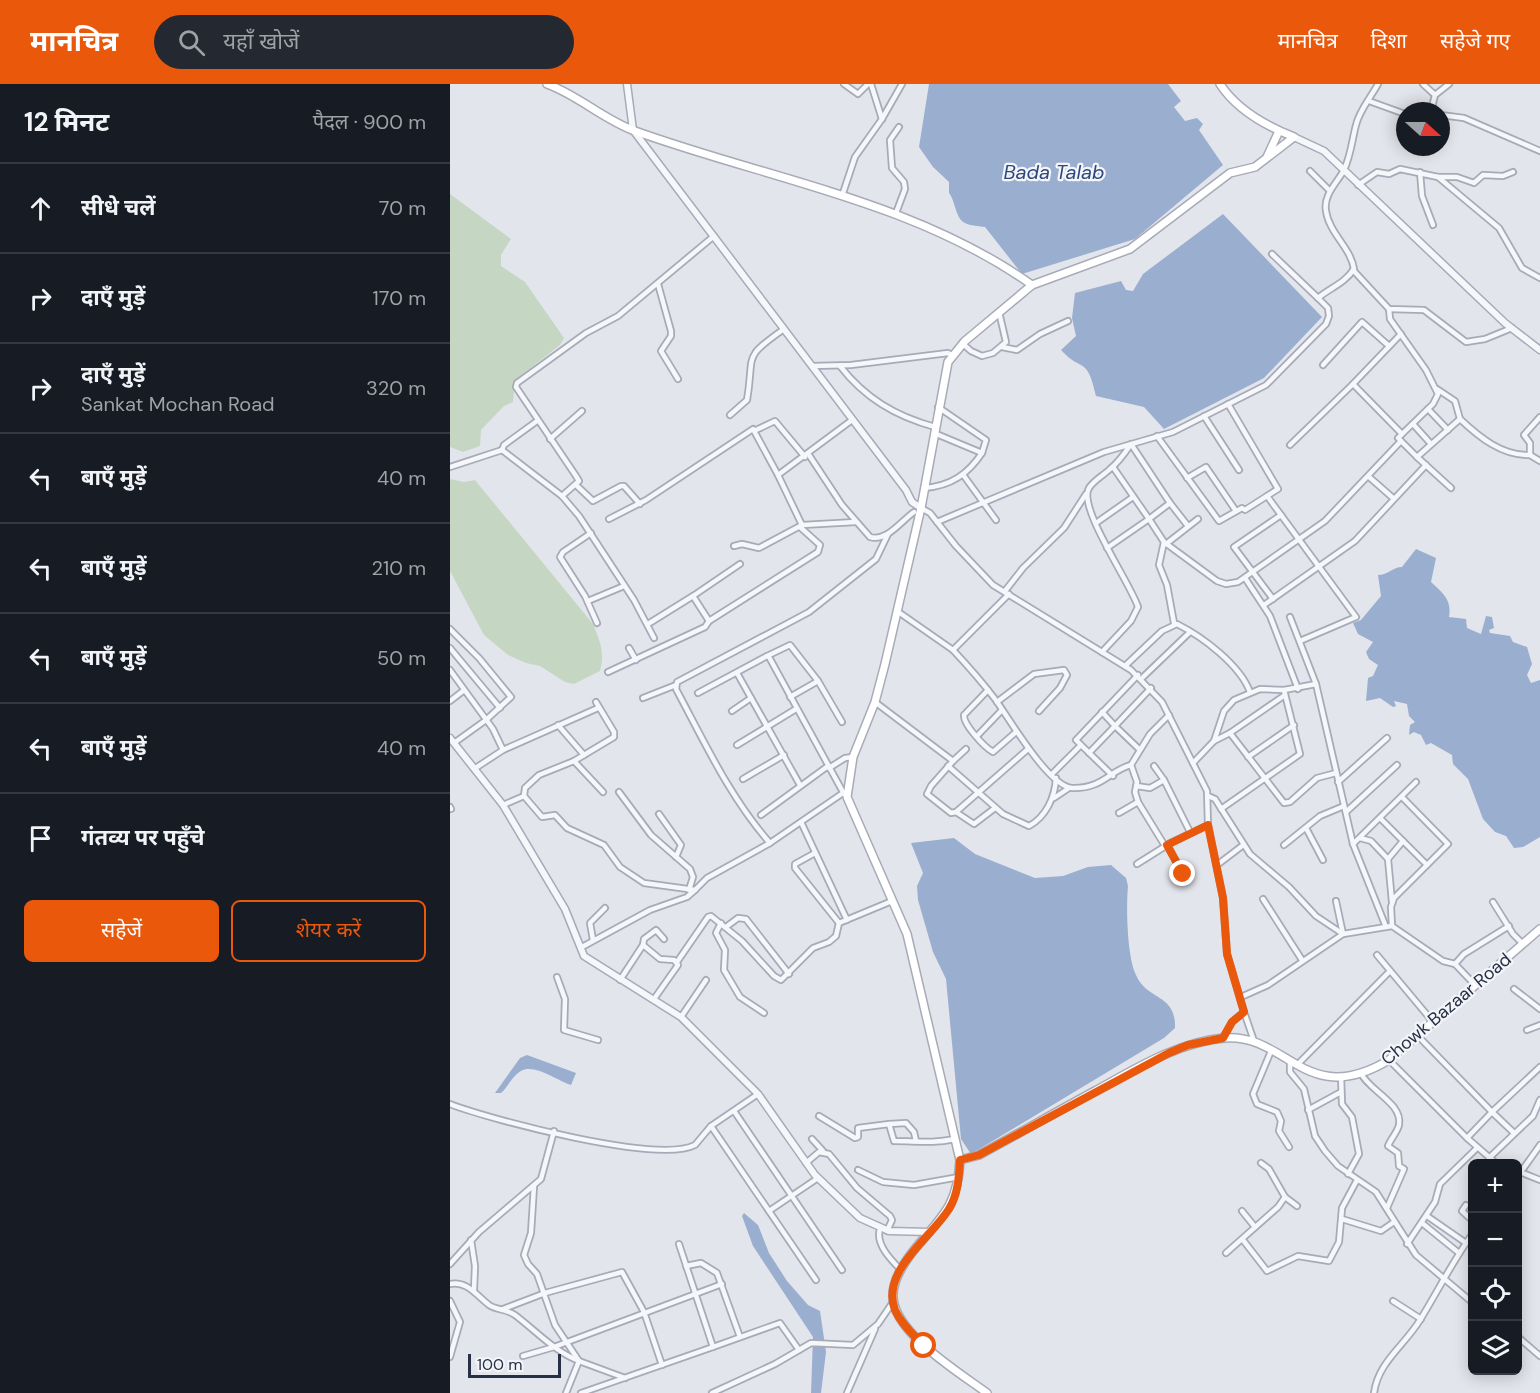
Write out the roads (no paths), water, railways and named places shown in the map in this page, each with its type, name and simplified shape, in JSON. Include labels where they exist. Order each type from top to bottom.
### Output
[{"type":"main road","points":[[547,84],[555,85],[633,130],[896,213],[960,243],[1032,285]]},
{"type":"main road","points":[[1220,84],[1251,116],[1279,132],[1294,137]]},
{"type":"main road","points":[[1266,160],[1279,132]]},
{"type":"main road","points":[[987,1393],[924,1346],[900,1320],[893,1302],[895,1284],[908,1257],[948,1211],[959,1177],[960,1160],[907,934],[845,795],[853,757],[875,702],[897,611],[916,514],[921,507],[942,381],[952,355],[962,344],[1032,285],[1130,249],[1230,172],[1255,167],[1294,137]]},
{"type":"main road","name":"Chowk Bazaar Road","points":[[1251,1040],[1316,1075],[1360,1074],[1389,1060],[1540,929]]},
{"type":"main road","points":[[960,1160],[979,1155],[1188,1045],[1223,1038],[1251,1040]]},
{"type":"street","points":[[609,519],[640,504],[753,429],[756,430],[775,421],[807,456],[856,522],[874,538],[888,534],[916,514],[912,502],[852,420],[633,130],[627,84]]},
{"type":"street","points":[[844,84],[858,94],[869,84],[882,119]]},
{"type":"street","points":[[842,196],[855,157],[882,119],[902,84]]},
{"type":"street","points":[[1318,298],[1345,280],[1353,270],[1353,261],[1335,235],[1325,205],[1330,191],[1343,171],[1354,143],[1356,125],[1378,84]]},
{"type":"street","points":[[1423,84],[1435,95]]},
{"type":"street","points":[[1433,102],[1435,95],[1449,84]]},
{"type":"street","points":[[1369,101],[1396,111]]},
{"type":"street","points":[[1450,116],[1464,118],[1540,151]]},
{"type":"street","points":[[896,213],[905,189],[904,182],[892,168],[890,140],[899,127]]},
{"type":"street","points":[[1294,137],[1319,147],[1512,328],[1540,350]]},
{"type":"street","points":[[1358,185],[1377,172],[1389,174],[1400,169],[1438,177],[1456,177],[1474,183],[1483,175],[1503,176],[1513,172]]},
{"type":"street","points":[[1310,171],[1330,191]]},
{"type":"street","points":[[1420,172],[1422,196],[1433,225]]},
{"type":"street","points":[[1438,177],[1498,228],[1522,268],[1540,278]]},
{"type":"street","points":[[562,496],[579,481],[537,421],[516,387],[517,383],[586,333],[618,316],[714,236]]},
{"type":"street","points":[[937,522],[1131,444],[1173,432],[1266,385],[1326,324],[1329,316],[1328,308],[1272,254]]},
{"type":"street","points":[[1353,270],[1389,309],[1390,319],[1437,389],[1455,401],[1460,419],[1498,447],[1515,454],[1530,455],[1540,460]]},
{"type":"street","points":[[658,284],[671,331],[671,336],[661,351],[678,379]]},
{"type":"street","points":[[1389,309],[1424,310],[1470,342],[1512,328]]},
{"type":"street","points":[[962,344],[982,356],[1002,347],[1006,342],[999,312]]},
{"type":"street","points":[[1002,347],[1017,350],[1040,334],[1068,321]]},
{"type":"street","points":[[1323,364],[1362,322],[1389,346]]},
{"type":"street","points":[[730,415],[747,400],[750,358],[758,348],[784,329]]},
{"type":"street","points":[[1290,445],[1401,334]]},
{"type":"street","points":[[812,366],[840,366],[932,355],[952,355]]},
{"type":"street","points":[[840,366],[875,402],[982,453]]},
{"type":"street","points":[[1353,384],[1402,434]]},
{"type":"street","points":[[1437,389],[1436,400],[1398,438],[1450,488]]},
{"type":"street","points":[[1157,436],[1220,521],[1242,508],[1245,510],[1278,489],[1228,404]]},
{"type":"street","points":[[924,488],[954,481],[964,476],[982,453],[986,440],[938,407]]},
{"type":"street","points":[[1428,409],[1448,430]]},
{"type":"street","points":[[550,439],[582,411]]},
{"type":"street","points":[[1204,416],[1239,470]]},
{"type":"street","points":[[1530,455],[1530,443],[1524,435],[1540,417]]},
{"type":"street","points":[[1417,456],[1460,419]]},
{"type":"street","points":[[778,475],[807,456],[852,420]]},
{"type":"street","points":[[450,467],[502,450],[504,445],[537,421]]},
{"type":"street","points":[[1413,424],[1431,444]]},
{"type":"street","points":[[608,672],[705,627],[709,621],[818,552],[820,545],[801,526],[756,430]]},
{"type":"street","points":[[1113,467],[1165,543],[1217,581],[1226,584],[1245,578],[1325,520],[1401,441]]},
{"type":"street","points":[[953,650],[1007,592],[1023,568],[1064,528],[1090,486],[1113,467],[1131,444]]},
{"type":"street","points":[[1131,444],[1188,526]]},
{"type":"street","points":[[502,450],[562,496],[591,533],[648,624],[654,638]]},
{"type":"street","points":[[1264,605],[1354,541],[1426,465]]},
{"type":"street","points":[[1187,478],[1206,467],[1236,511]]},
{"type":"street","points":[[964,476],[996,520]]},
{"type":"street","points":[[1368,476],[1393,498]]},
{"type":"street","points":[[576,485],[592,501],[624,486],[640,504]]},
{"type":"street","points":[[1087,492],[1096,523],[1107,548],[1138,607],[1131,621],[1102,652]]},
{"type":"street","points":[[1267,496],[1356,617],[1300,641]]},
{"type":"street","points":[[1096,523],[1133,497]]},
{"type":"street","points":[[912,502],[937,522],[993,585],[1125,666],[1151,688],[1169,715],[1208,796],[1208,825],[1223,898],[1227,954],[1241,997],[1251,1040]]},
{"type":"street","points":[[1107,548],[1170,503]]},
{"type":"street","points":[[1273,599],[1234,547],[1281,515]]},
{"type":"street","points":[[1174,623],[1167,585],[1159,565],[1165,543],[1198,519]]},
{"type":"street","points":[[734,546],[742,544],[759,548],[801,526],[856,522]]},
{"type":"street","points":[[591,533],[563,552],[560,557],[588,601],[597,622]]},
{"type":"street","points":[[643,699],[676,685],[679,680],[809,612],[876,559],[888,534]]},
{"type":"street","points":[[648,624],[740,564]]},
{"type":"street","points":[[1245,578],[1264,605],[1298,689]]},
{"type":"street","points":[[588,601],[624,586]]},
{"type":"street","points":[[693,596],[709,621]]},
{"type":"street","points":[[897,611],[953,650],[988,690],[1028,749],[1054,776],[1070,788]]},
{"type":"street","points":[[1290,617],[1316,684],[1353,844],[1386,927]]},
{"type":"street","points":[[1174,623],[1224,655],[1234,672],[1246,682],[1250,692]]},
{"type":"street","points":[[1125,666],[1174,623]]},
{"type":"street","points":[[450,629],[510,694],[510,700],[486,720],[452,740],[503,805],[553,887],[582,947],[584,956],[681,1017],[758,1094],[806,1164],[860,1218],[883,1230],[930,1232]]},
{"type":"street","points":[[1113,776],[1076,740],[1102,712],[1190,632]]},
{"type":"street","points":[[698,693],[790,645],[818,681],[842,722]]},
{"type":"street","points":[[450,648],[500,708]]},
{"type":"street","points":[[629,648],[636,660]]},
{"type":"street","points":[[582,947],[650,910],[687,897],[714,873],[770,843],[845,795],[767,656]]},
{"type":"street","points":[[450,670],[486,720],[503,750]]},
{"type":"street","points":[[997,702],[1034,674],[1066,672],[1063,684],[1039,711]]},
{"type":"street","points":[[737,673],[800,785]]},
{"type":"street","points":[[790,697],[818,681]]},
{"type":"street","points":[[1193,763],[1214,741],[1230,733],[1284,692],[1316,684]]},
{"type":"street","points":[[676,685],[676,689],[738,800],[770,843]]},
{"type":"street","points":[[1089,753],[1151,688]]},
{"type":"street","points":[[1214,741],[1228,706],[1250,692],[1267,688],[1284,692]]},
{"type":"street","points":[[988,690],[962,718],[987,748],[996,752],[1016,732]]},
{"type":"street","points":[[450,701],[463,691]]},
{"type":"street","points":[[1221,808],[1300,754],[1284,692]]},
{"type":"street","points":[[732,711],[752,698]]},
{"type":"street","points":[[596,702],[614,732],[614,737],[574,761],[539,775],[525,788],[524,796],[542,817],[555,815],[567,828],[604,845],[620,867],[644,883],[695,890]]},
{"type":"street","points":[[875,702],[953,761]]},
{"type":"street","points":[[474,770],[503,750],[598,708]]},
{"type":"street","points":[[736,745],[796,709]]},
{"type":"street","points":[[978,735],[1002,710]]},
{"type":"street","points":[[1102,712],[1139,749]]},
{"type":"street","points":[[1052,799],[1070,788],[1100,784],[1131,765],[1139,749],[1169,715]]},
{"type":"street","points":[[558,725],[584,755]]},
{"type":"street","points":[[1248,757],[1294,725]]},
{"type":"street","points":[[1230,733],[1280,800],[1288,804],[1317,778],[1336,773]]},
{"type":"street","points":[[1338,782],[1387,738]]},
{"type":"street","points":[[948,766],[995,808],[1029,826],[1043,814],[1052,799],[1054,776],[1081,745]]},
{"type":"street","points":[[966,749],[948,766],[927,794],[951,813],[956,812],[974,824],[995,808]]},
{"type":"street","points":[[956,812],[976,792],[1008,769],[1028,749]]},
{"type":"street","points":[[743,779],[784,755]]},
{"type":"street","points":[[761,815],[800,785],[845,758],[853,757]]},
{"type":"street","points":[[574,761],[603,792]]},
{"type":"street","points":[[1131,765],[1138,802],[1183,874]]},
{"type":"street","points":[[1346,812],[1397,765]]},
{"type":"street","points":[[1154,766],[1164,780],[1190,832]]},
{"type":"street","points":[[1136,786],[1150,788],[1164,780]]},
{"type":"street","points":[[1353,844],[1416,782]]},
{"type":"street","points":[[619,792],[648,831],[692,873],[689,890]]},
{"type":"street","points":[[503,805],[524,796]]},
{"type":"street","points":[[1208,796],[1215,799],[1242,846],[1263,867],[1289,887],[1316,916],[1343,934]]},
{"type":"street","points":[[1392,902],[1448,844],[1402,797]]},
{"type":"street","points":[[1119,813],[1138,802]]},
{"type":"street","points":[[1284,845],[1320,816],[1344,806]]},
{"type":"street","points":[[659,814],[681,845],[676,857]]},
{"type":"street","points":[[1380,818],[1427,865]]},
{"type":"street","points":[[801,822],[847,920]]},
{"type":"street","points":[[1137,864],[1166,845],[1208,825]]},
{"type":"street","points":[[1306,828],[1323,860]]},
{"type":"street","points":[[1360,838],[1371,840],[1388,859],[1392,926]]},
{"type":"street","points":[[1388,859],[1403,841]]},
{"type":"street","points":[[1216,865],[1242,846]]},
{"type":"street","points":[[654,999],[708,917],[714,917],[726,927],[777,979],[784,979],[813,948],[836,936],[838,923],[795,868],[795,864],[815,853]]},
{"type":"street","points":[[1263,899],[1302,960]]},
{"type":"street","points":[[838,923],[892,901]]},
{"type":"street","points":[[1336,901],[1343,934]]},
{"type":"street","points":[[1493,902],[1523,944]]},
{"type":"street","points":[[593,940],[590,923],[606,908]]},
{"type":"street","points":[[726,927],[738,918],[746,919],[789,974]]},
{"type":"street","points":[[721,923],[716,933],[724,950],[724,969],[740,997],[764,1013]]},
{"type":"street","points":[[1241,997],[1268,985],[1343,934],[1362,933],[1392,926],[1443,961],[1455,964],[1475,985]]},
{"type":"street","points":[[1455,964],[1464,954],[1509,926]]},
{"type":"street","points":[[620,980],[643,945],[644,939],[656,930],[664,939]]},
{"type":"street","points":[[643,945],[660,959],[677,962]]},
{"type":"street","points":[[1377,956],[1433,1022]]},
{"type":"street","points":[[1390,971],[1293,1064],[1290,1072],[1304,1089],[1315,1136],[1338,1166],[1376,1192],[1407,1244],[1442,1280],[1468,1299]]},
{"type":"street","points":[[557,977],[565,999],[564,1030],[598,1040]]},
{"type":"street","points":[[681,1017],[706,980]]},
{"type":"street","points":[[1514,989],[1540,1010]]},
{"type":"street","points":[[1223,1038],[1232,1022],[1244,1012]]},
{"type":"street","points":[[1527,1030],[1540,1025]]},
{"type":"street","points":[[1418,1035],[1513,1132]]},
{"type":"street","points":[[1271,1051],[1253,1095],[1257,1104],[1277,1112],[1281,1121],[1279,1131],[1289,1147]]},
{"type":"street","points":[[1389,1060],[1490,1158],[1513,1132],[1533,1116],[1540,1100]]},
{"type":"street","points":[[1467,1138],[1540,1067]]},
{"type":"street","points":[[1360,1074],[1393,1107],[1400,1120],[1398,1130],[1388,1146],[1398,1153],[1399,1166],[1404,1169],[1387,1208]]},
{"type":"street","points":[[1341,1076],[1342,1104],[1352,1117],[1359,1154],[1348,1174]]},
{"type":"street","points":[[1308,1110],[1341,1092]]},
{"type":"street","points":[[450,1104],[480,1115],[634,1149],[657,1149],[690,1147],[699,1142],[711,1126],[758,1094]]},
{"type":"street","points":[[734,1111],[842,1269]]},
{"type":"street","points":[[819,1116],[855,1138],[858,1137],[858,1128],[906,1123],[914,1132],[916,1141]]},
{"type":"street","points":[[889,1124],[891,1139],[931,1144],[955,1139]]},
{"type":"street","points":[[711,1126],[816,1280]]},
{"type":"street","points":[[450,1264],[471,1240],[543,1176],[554,1131]]},
{"type":"street","points":[[812,1139],[857,1188],[890,1216],[892,1220],[883,1230],[879,1240],[901,1270]]},
{"type":"street","points":[[1522,1169],[1540,1145]]},
{"type":"street","points":[[1407,1244],[1435,1202],[1440,1184],[1478,1148]]},
{"type":"street","points":[[806,1164],[823,1151]]},
{"type":"street","points":[[1262,1163],[1269,1168],[1285,1197],[1297,1206]]},
{"type":"street","points":[[858,1170],[883,1182],[914,1185],[959,1177]]},
{"type":"street","points":[[1522,1174],[1540,1180]]},
{"type":"street","points":[[770,1211],[818,1178]]},
{"type":"street","points":[[1243,1240],[1267,1271],[1298,1256],[1327,1262],[1339,1242],[1342,1208],[1357,1180]]},
{"type":"street","points":[[534,1186],[531,1233],[524,1255],[545,1293],[555,1325],[579,1361]]},
{"type":"street","points":[[1226,1253],[1243,1240],[1285,1197]]},
{"type":"street","points":[[1466,1204],[1462,1211],[1468,1216]]},
{"type":"street","points":[[1242,1211],[1255,1227]]},
{"type":"street","points":[[1427,1216],[1466,1243]]},
{"type":"street","points":[[1342,1219],[1381,1231],[1394,1222]]},
{"type":"street","points":[[1422,1223],[1459,1253]]},
{"type":"street","points":[[471,1240],[475,1266],[474,1290]]},
{"type":"street","points":[[1374,1393],[1383,1366],[1421,1319],[1442,1280],[1468,1240]]},
{"type":"street","points":[[679,1244],[713,1347]]},
{"type":"street","points":[[686,1266],[707,1264],[717,1273],[740,1337]]},
{"type":"street","points":[[503,1309],[545,1293],[622,1272],[644,1312],[662,1365]]},
{"type":"street","points":[[450,1284],[463,1284],[474,1290],[490,1306],[513,1314],[554,1347],[579,1361],[625,1378]]},
{"type":"street","points":[[523,1356],[554,1347],[722,1284]]},
{"type":"street","points":[[450,1301],[460,1322],[450,1357]]},
{"type":"street","points":[[1393,1301],[1421,1319]]},
{"type":"street","points":[[847,1393],[865,1347],[893,1302]]},
{"type":"street","points":[[581,1393],[780,1323],[799,1350]]},
{"type":"street","points":[[712,1393],[811,1343],[853,1345],[878,1324]]},
{"type":"street","points":[[1522,1340],[1540,1356]]},
{"type":"street","points":[[566,1393],[579,1361]]},
{"type":"water","name":"Bada Talab","points":[[929,84],[1168,84],[1181,101],[1174,107],[1185,121],[1197,118],[1203,124],[1199,130],[1223,165],[1135,239],[1022,274],[985,227],[970,225],[962,221],[949,193],[949,182],[933,167],[919,147]]},
{"type":"water","points":[[1223,214],[1322,317],[1264,378],[1164,429],[1144,407],[1096,396],[1087,369],[1061,350],[1076,336],[1072,318],[1075,293],[1121,281],[1126,290],[1133,291],[1143,274]]},
{"type":"water","points":[[1416,549],[1436,558],[1431,582],[1448,601],[1449,617],[1466,619],[1467,628],[1481,634],[1486,616],[1492,617],[1494,628],[1489,630],[1490,633],[1510,636],[1513,642],[1527,647],[1532,664],[1527,675],[1531,683],[1540,680],[1540,837],[1523,847],[1514,848],[1506,836],[1495,832],[1483,819],[1468,779],[1453,764],[1452,755],[1431,743],[1426,745],[1421,735],[1414,732],[1409,735],[1410,725],[1415,722],[1409,716],[1407,704],[1394,701],[1396,706],[1393,707],[1380,698],[1366,701],[1368,678],[1373,676],[1378,665],[1369,659],[1366,652],[1373,642],[1358,634],[1353,623],[1361,620],[1381,596],[1378,575],[1402,567]]},
{"type":"water","points":[[954,838],[975,854],[1035,878],[1063,876],[1088,867],[1111,865],[1126,878],[1128,886],[1129,944],[1136,975],[1147,989],[1171,1009],[1175,1028],[1164,1038],[971,1154],[961,1139],[946,979],[933,952],[918,900],[917,886],[923,873],[911,843]]},
{"type":"water","points":[[527,1055],[576,1073],[571,1085],[539,1071],[526,1069],[515,1076],[501,1093],[495,1093],[520,1058]]},
{"type":"water","points":[[744,1213],[758,1225],[769,1253],[787,1281],[808,1305],[820,1311],[826,1352],[821,1393],[811,1393],[813,1337],[753,1246],[742,1216]]}]
